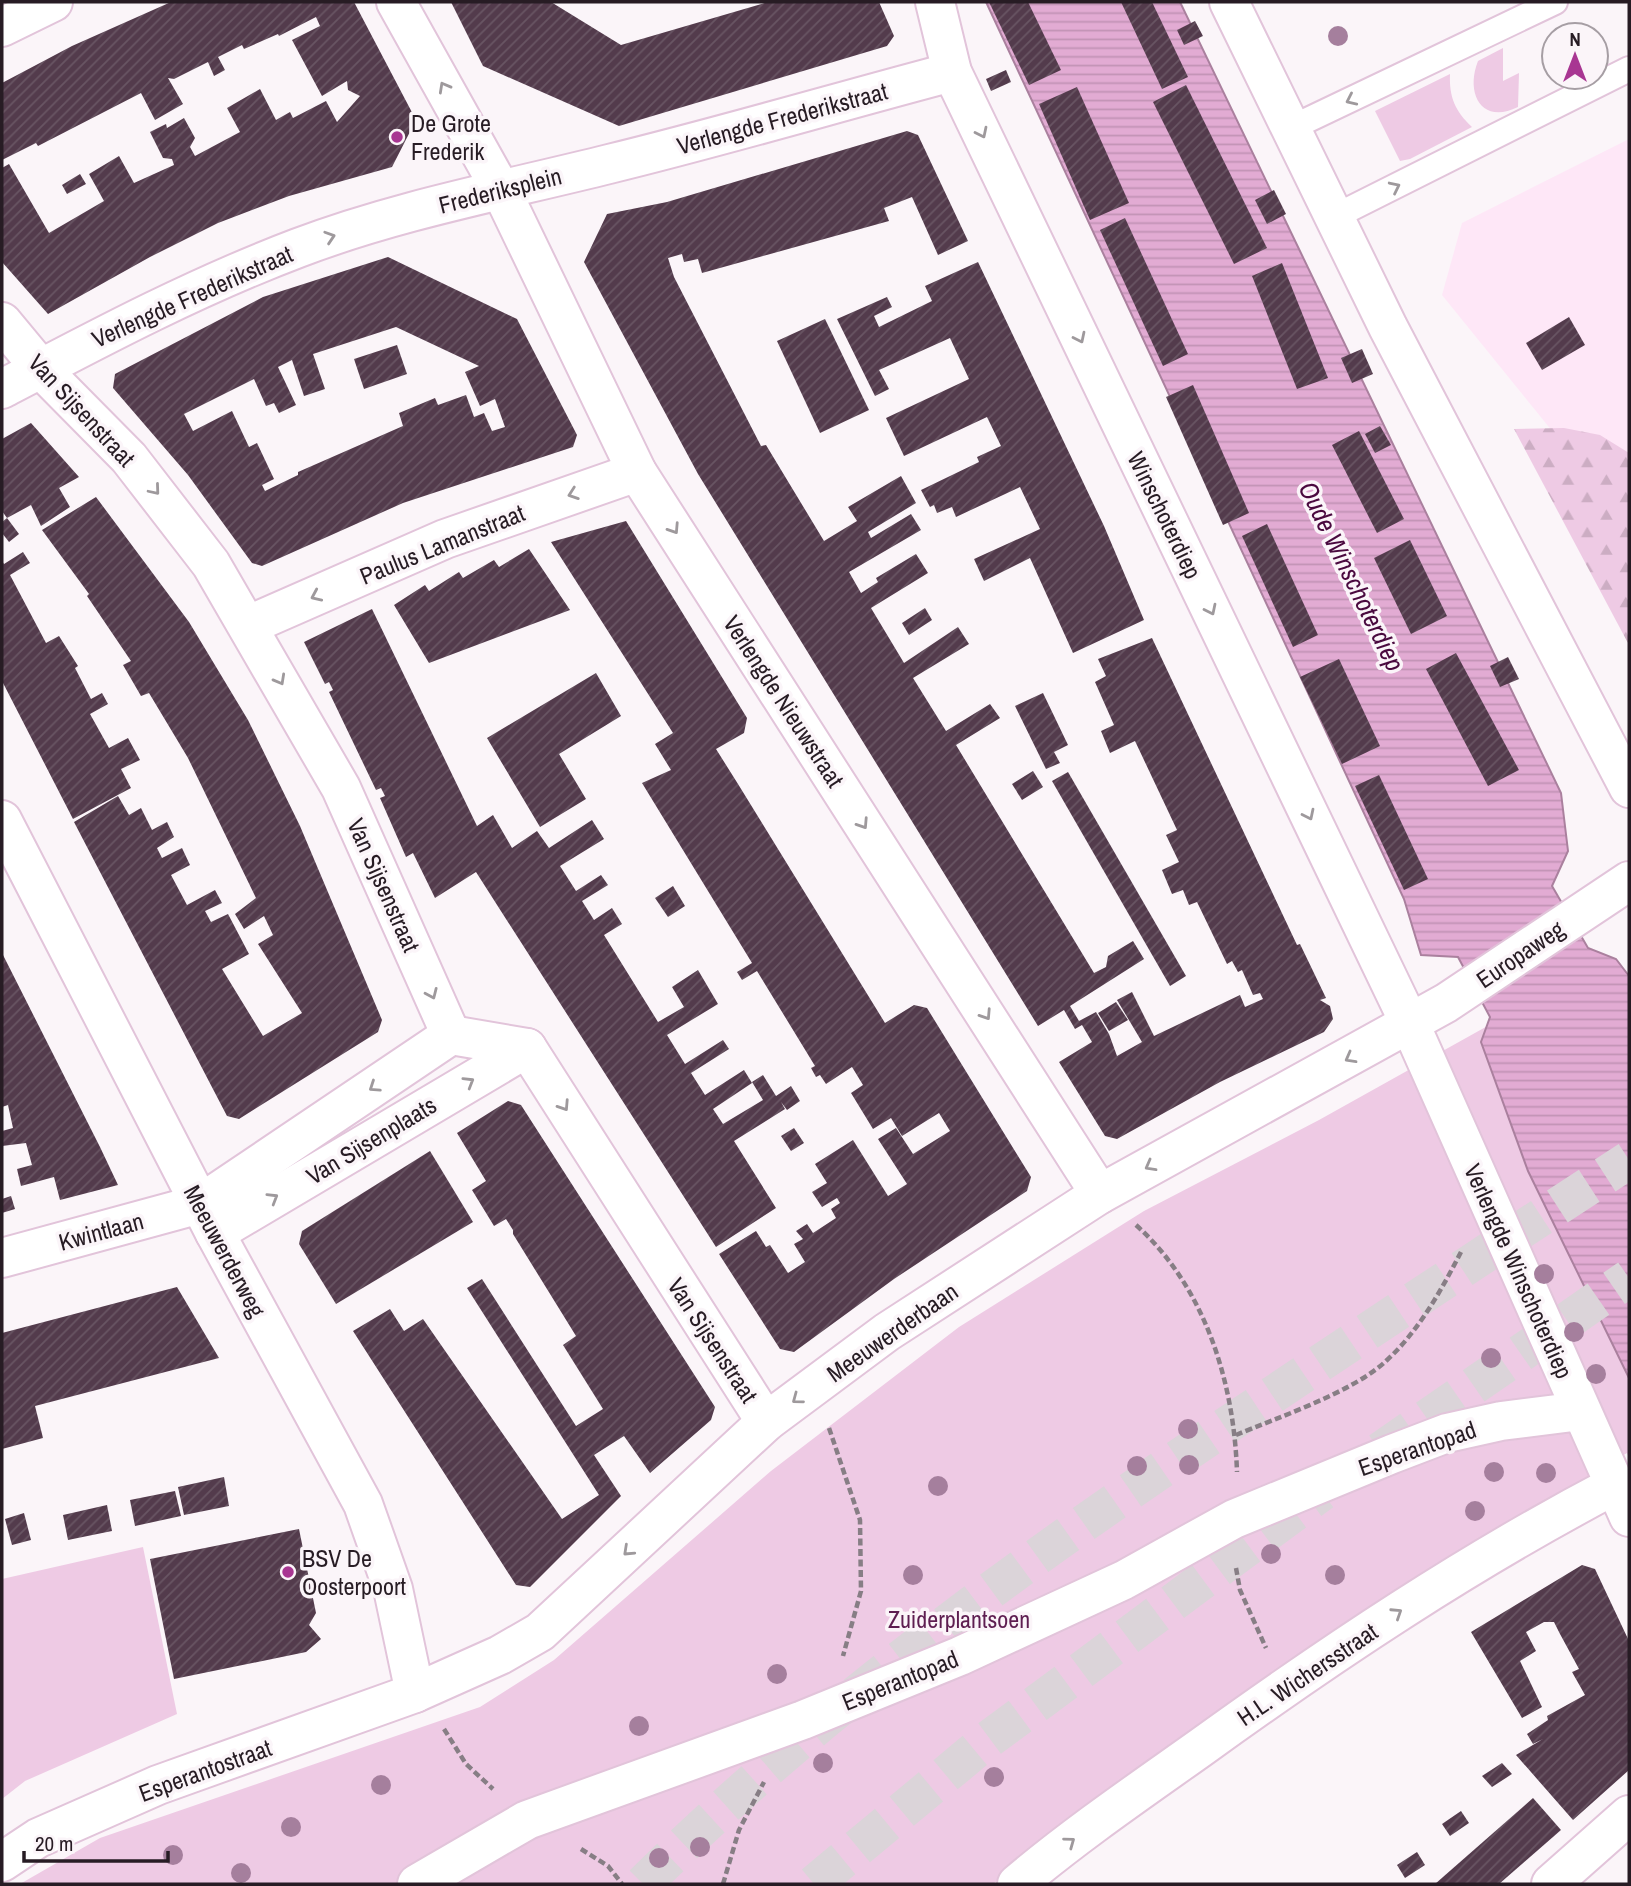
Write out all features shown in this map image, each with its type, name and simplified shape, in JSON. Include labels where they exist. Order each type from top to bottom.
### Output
[{"type":"street","points":[[2,27],[53,2]]},
{"type":"street","name":"Verlengde Nieuwstraat","points":[[396,2],[501,190],[637,471],[1100,1194]]},
{"type":"street","name":"Winschoterdiep","points":[[935,2],[952,72],[1410,1024]]},
{"type":"street","points":[[1228,2],[1388,327],[1629,789]]},
{"type":"street","name":"Verlengde Frederikstraat","points":[[612,163],[952,72]]},
{"type":"street","name":"Frederiksplein","points":[[389,218],[612,163]]},
{"type":"street","name":"Verlengde Frederikstraat","points":[[2,389],[126,323],[214,281],[300,247],[389,218]]},
{"type":"street","name":"Van Sijsenstraat","points":[[2,321],[41,369],[120,449],[168,506],[211,564],[249,625],[341,788],[451,1035]]},
{"type":"street","name":"Paulus Lamanstraat","points":[[249,625],[444,539],[637,471]]},
{"type":"street","name":"Meeuwerderweg","points":[[2,820],[13,872],[363,1504],[393,1590],[415,1693]]},
{"type":"street","name":"Europaweg","points":[[1410,1024],[1616,890]]},
{"type":"street","name":"Meeuwerderbaan","points":[[415,1693],[500,1655],[540,1632],[766,1422],[887,1332],[1100,1194],[1410,1024]]},
{"type":"street","name":"Verlengde Winschoterdiep","points":[[1410,1024],[1621,1501]]},
{"type":"street","points":[[451,1035],[527,1048]]},
{"type":"street","name":"Van Sijsenplaats","points":[[207,1218],[451,1035]]},
{"type":"street","name":"Van Sijsenstraat","points":[[527,1048],[766,1422]]},
{"type":"street","name":"Van Sijsenplaats","points":[[207,1218],[527,1048]]},
{"type":"street","name":"Kwintlaan","points":[[2,1258],[207,1218]]},
{"type":"street","name":"Esperantopad","points":[[416,1884],[527,1820],[803,1720],[960,1656],[1099,1592],[1234,1519],[1447,1433],[1502,1421],[1581,1411]]},
{"type":"street","name":"H.L. Wichersstraat","points":[[1017,1884],[1055,1852],[1288,1684],[1463,1570],[1621,1501]]},
{"type":"street","name":"Esperantostraat","points":[[2,1862],[38,1838],[158,1785],[415,1693]]},
{"type":"street","points":[[1551,1884],[1629,1815]]},
{"type":"lane","points":[[1291,128],[1555,2]]},
{"type":"lane","points":[[1334,217],[1629,69]]},
{"type":"path","points":[[1100,1194],[1143,1232],[1193,1296],[1221,1361],[1236,1435],[1233,1547],[1240,1590],[1262,1641],[1288,1684]]},
{"type":"path","points":[[1236,1435],[1330,1395],[1386,1362],[1436,1299],[1488,1199]]},
{"type":"path","points":[[805,1393],[828,1425],[860,1520],[861,1591],[843,1658]]},
{"type":"path","points":[[723,1884],[738,1830],[768,1774],[803,1720]]},
{"type":"shaded area","points":[[1629,139],[1629,526],[1442,295],[1462,223]]},
{"type":"green space","points":[[1503,48],[1503,81],[1519,73],[1518,107],[1505,112],[1495,112],[1486,109],[1475,95],[1475,73],[1478,61]]},
{"type":"green space","points":[[1450,74],[1454,103],[1472,127],[1410,159],[1400,161],[1375,111]]},
{"type":"green space","points":[[1564,428],[1600,435],[1629,453],[1629,645],[1514,429]]},
{"type":"green space","name":"Zuiderplantsoen","points":[[1500,1019],[1629,1267],[1629,1458],[1627,1453],[1471,1546],[1274,1671],[993,1884],[20,1884],[100,1838],[480,1707],[554,1660],[771,1471],[959,1327],[1144,1211],[1319,1120]]},
{"type":"green space","points":[[143,1547],[177,1714],[25,1781],[2,1799],[2,1579]]},
{"type":"water","name":"Oude Winschoterdiep","points":[[986,2],[1180,2],[1561,793],[1568,851],[1552,886],[1588,948],[1616,959],[1629,976],[1629,1378],[1528,1171],[1481,1042],[1490,1017],[1458,957],[1421,955],[1404,899]]},
{"type":"building","points":[[171,2],[354,2],[416,120],[392,167],[289,196],[218,223],[150,257],[48,314],[2,262],[2,168],[9,164],[49,233],[104,201],[89,174],[119,156],[134,183],[174,165],[172,159],[163,158],[150,132],[166,124],[167,128],[184,118],[195,138],[190,147],[195,156],[240,132],[227,108],[260,89],[276,120],[290,112],[293,118],[326,101],[337,122],[360,96],[348,90],[347,81],[322,96],[292,40],[320,26],[316,17],[279,36],[278,34],[244,49],[242,45],[218,57],[225,70],[214,76],[208,62],[174,79],[168,78],[183,104],[155,120],[141,93],[38,146],[36,143],[2,160],[2,83],[72,46]]},
{"type":"building","points":[[451,2],[551,2],[621,45],[768,2],[879,2],[894,36],[887,46],[619,126],[483,66]]},
{"type":"building","points":[[989,2],[1028,2],[1061,70],[1029,85]]},
{"type":"building","points":[[1121,2],[1152,2],[1188,77],[1162,89]]},
{"type":"building","points":[[1195,21],[1203,36],[1184,45],[1177,30]]},
{"type":"building","points":[[1006,70],[1011,82],[991,91],[986,79]]},
{"type":"building","points":[[1186,85],[1267,248],[1234,264],[1153,102]]},
{"type":"building","points":[[1077,87],[1129,203],[1090,220],[1039,104]]},
{"type":"building","points":[[907,131],[918,135],[968,241],[938,255],[912,197],[884,208],[889,221],[702,273],[698,259],[684,262],[682,254],[668,258],[674,277],[761,446],[766,445],[824,541],[857,521],[848,507],[901,476],[916,503],[868,532],[871,538],[911,514],[921,530],[849,572],[861,593],[878,582],[876,578],[916,554],[928,573],[871,608],[904,663],[958,627],[969,644],[913,678],[946,731],[990,704],[1000,718],[956,745],[1094,973],[1106,967],[1108,956],[1133,941],[1144,959],[1070,1006],[1079,1021],[1096,1012],[1109,1034],[1117,1056],[1142,1042],[1117,1000],[1132,992],[1154,1036],[1240,995],[1245,1007],[1263,999],[1260,993],[1253,995],[1242,970],[1238,972],[1232,961],[1227,964],[1197,902],[1189,905],[1183,890],[1172,894],[1162,870],[1179,862],[1166,835],[1177,830],[1135,741],[1110,753],[1101,731],[1114,725],[1095,682],[1106,676],[1098,659],[1152,638],[1297,945],[1300,944],[1326,998],[1320,1000],[1330,1006],[1333,1019],[1324,1032],[1220,1082],[1117,1139],[1105,1136],[1059,1062],[1092,1042],[1082,1025],[1075,1029],[1064,1010],[1038,1026],[698,474],[584,262],[607,214],[667,202]]},
{"type":"building","points":[[80,174],[86,184],[67,194],[62,185]]},
{"type":"building","points":[[1274,190],[1286,214],[1267,224],[1255,200]]},
{"type":"building","points":[[1125,218],[1188,354],[1163,366],[1100,230]]},
{"type":"building","points":[[388,257],[517,319],[577,435],[573,447],[403,503],[262,566],[252,563],[188,475],[113,388],[115,374],[263,297]],"holes":[[[396,327],[479,366],[465,372],[480,406],[495,399],[505,427],[492,431],[484,413],[474,417],[466,395],[438,405],[435,398],[399,413],[403,426],[298,472],[298,475],[265,491],[262,485],[274,479],[257,443],[249,447],[232,411],[193,431],[184,414],[254,379],[266,406],[274,403],[279,413],[296,405],[278,367],[292,360],[304,396],[325,389],[313,354]]]},
{"type":"building","points":[[978,262],[1104,526],[1144,620],[1073,653],[1030,558],[984,581],[974,559],[1040,529],[1020,487],[956,517],[952,507],[937,513],[934,505],[930,507],[921,490],[979,462],[977,457],[1001,446],[987,417],[904,456],[886,418],[969,379],[950,338],[879,370],[889,389],[875,396],[837,319],[887,297],[892,307],[874,316],[879,327],[932,301],[925,286]]},
{"type":"building","points":[[1282,263],[1328,378],[1297,389],[1252,276]]},
{"type":"building","points":[[1569,317],[1585,345],[1542,370],[1526,343]]},
{"type":"building","points":[[825,319],[869,410],[820,433],[777,341]]},
{"type":"building","points":[[397,345],[407,374],[364,389],[354,359]]},
{"type":"building","points":[[1362,349],[1373,374],[1352,383],[1341,358]]},
{"type":"building","points":[[1193,385],[1249,513],[1223,525],[1166,397]]},
{"type":"building","points":[[31,423],[79,477],[59,488],[70,507],[41,526],[31,505],[7,518],[2,511],[2,439]]},
{"type":"building","points":[[1380,426],[1391,445],[1375,453],[1365,434]]},
{"type":"building","points":[[1359,431],[1404,519],[1377,533],[1332,445]]},
{"type":"building","points":[[96,497],[189,622],[248,720],[300,826],[382,1020],[378,1032],[239,1119],[227,1116],[74,822],[118,796],[129,815],[141,808],[152,830],[167,822],[174,837],[157,848],[162,858],[182,848],[190,865],[171,875],[187,905],[215,890],[222,903],[205,911],[211,922],[228,914],[249,954],[222,969],[263,1036],[302,1013],[258,944],[273,935],[264,916],[244,929],[235,914],[256,898],[188,758],[149,693],[141,696],[123,665],[131,661],[87,596],[89,594],[42,530]]},
{"type":"building","points":[[7,518],[19,534],[9,542],[2,533],[2,522]]},
{"type":"building","points":[[626,521],[747,718],[744,733],[716,749],[885,1023],[914,1005],[927,1008],[1031,1177],[1027,1191],[894,1279],[794,1352],[780,1349],[719,1254],[756,1231],[766,1247],[770,1245],[788,1273],[805,1262],[794,1244],[803,1239],[796,1231],[807,1224],[813,1233],[836,1218],[831,1209],[840,1203],[837,1198],[822,1207],[812,1192],[827,1183],[815,1164],[853,1140],[888,1196],[907,1184],[878,1139],[896,1128],[913,1154],[950,1131],[939,1113],[902,1136],[891,1118],[873,1129],[851,1093],[863,1085],[852,1067],[826,1084],[820,1075],[816,1077],[811,1068],[815,1066],[757,971],[742,980],[737,972],[752,963],[642,783],[671,770],[655,744],[673,733],[551,542]]},
{"type":"building","points":[[1267,524],[1318,635],[1293,647],[1242,536]]},
{"type":"building","points":[[1410,540],[1447,616],[1411,634],[1374,558]]},
{"type":"building","points":[[529,549],[570,610],[429,663],[394,605],[425,585],[429,591],[459,572],[463,578],[494,560],[499,567]]},
{"type":"building","points":[[23,552],[30,563],[10,575],[46,643],[59,636],[78,666],[75,668],[91,699],[102,693],[108,704],[90,714],[109,748],[128,738],[140,760],[121,769],[131,788],[73,819],[2,681],[2,561],[4,564]]},
{"type":"building","points":[[925,608],[932,620],[909,635],[902,623]]},
{"type":"building","points":[[372,609],[477,826],[493,815],[512,848],[537,831],[549,848],[592,820],[604,839],[560,866],[576,891],[601,875],[608,885],[582,901],[594,920],[612,908],[622,924],[604,935],[658,1022],[684,1007],[672,987],[698,970],[718,1004],[667,1035],[685,1064],[723,1040],[729,1049],[691,1073],[705,1095],[744,1070],[752,1083],[713,1109],[723,1124],[763,1100],[752,1082],[763,1075],[776,1096],[791,1086],[800,1101],[787,1110],[781,1102],[785,1109],[734,1141],[776,1208],[716,1247],[476,872],[435,898],[413,853],[406,857],[380,798],[385,796],[381,788],[376,790],[329,692],[333,690],[329,682],[325,684],[304,642]]},
{"type":"building","points":[[1456,653],[1519,770],[1488,786],[1426,669]]},
{"type":"building","points":[[1508,657],[1519,679],[1500,687],[1490,666]]},
{"type":"building","points":[[1339,659],[1380,746],[1342,764],[1300,677]]},
{"type":"building","points":[[596,673],[621,716],[559,754],[586,799],[540,827],[487,738]]},
{"type":"building","points":[[1043,693],[1068,745],[1054,752],[1060,763],[1046,769],[1015,706]]},
{"type":"building","points":[[1033,771],[1043,787],[1022,800],[1012,784]]},
{"type":"building","points":[[1068,772],[1186,976],[1170,986],[1052,781]]},
{"type":"building","points":[[1379,775],[1428,879],[1404,890],[1355,786]]},
{"type":"building","points":[[673,886],[685,906],[668,917],[655,898]]},
{"type":"building","points":[[2,953],[118,1185],[60,1200],[54,1177],[21,1186],[17,1169],[32,1165],[26,1143],[2,1146],[2,1131],[13,1128],[8,1105],[2,1107]]},
{"type":"building","points":[[1116,1002],[1128,1020],[1109,1031],[1098,1013]]},
{"type":"building","points":[[508,1101],[521,1105],[715,1407],[711,1420],[650,1473],[624,1436],[594,1455],[621,1496],[530,1587],[516,1585],[353,1331],[390,1309],[404,1331],[423,1319],[562,1519],[599,1495],[467,1288],[482,1279],[576,1426],[603,1409],[563,1345],[576,1336],[513,1230],[506,1219],[494,1226],[472,1190],[486,1181],[457,1133]]},
{"type":"building","points":[[794,1128],[804,1143],[791,1151],[781,1136]]},
{"type":"building","points":[[430,1151],[473,1222],[336,1304],[299,1244],[302,1231]]},
{"type":"building","points":[[11,1196],[15,1209],[2,1213],[2,1199]]},
{"type":"building","points":[[177,1287],[219,1358],[35,1406],[43,1438],[2,1449],[2,1333]]},
{"type":"building","points":[[224,1477],[229,1506],[184,1515],[178,1487]]},
{"type":"building","points":[[175,1491],[181,1516],[135,1526],[130,1500]]},
{"type":"building","points":[[107,1505],[112,1531],[68,1540],[63,1515]]},
{"type":"building","points":[[24,1513],[31,1540],[12,1545],[5,1519]]},
{"type":"building","points":[[299,1529],[316,1613],[309,1625],[321,1639],[306,1652],[174,1679],[150,1559]]},
{"type":"building","points":[[1582,1565],[1595,1569],[1629,1641],[1629,1770],[1573,1820],[1516,1755],[1543,1739],[1533,1744],[1527,1734],[1548,1720],[1547,1716],[1585,1695],[1572,1672],[1579,1669],[1554,1622],[1544,1622],[1526,1632],[1536,1651],[1520,1661],[1542,1707],[1522,1718],[1471,1632]]},
{"type":"building","points":[[1502,1763],[1512,1774],[1492,1787],[1482,1776]]},
{"type":"building","points":[[1533,1798],[1561,1830],[1499,1884],[1435,1884]]},
{"type":"building","points":[[1461,1811],[1469,1823],[1450,1836],[1442,1824]]},
{"type":"building","points":[[1417,1852],[1425,1865],[1405,1878],[1397,1865]]},
{"type":"tunnel","points":[[643,1884],[791,1749],[868,1685],[1027,1564],[1191,1450],[1629,1160]]},
{"type":"tunnel","points":[[1380,1451],[1629,1278]]},
{"type":"tunnel","points":[[814,1884],[985,1742],[1322,1492]]},
{"type":"place","name":"De Grote Frederik","points":[[397,137]]},
{"type":"place","name":"BSV De Oosterpoort","points":[[288,1572]]}]
